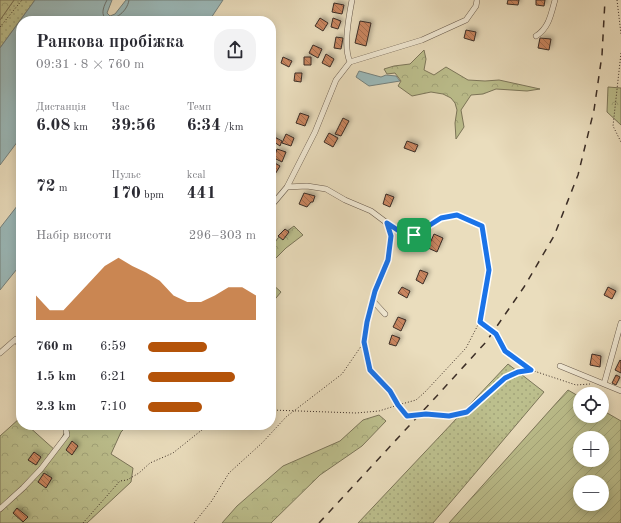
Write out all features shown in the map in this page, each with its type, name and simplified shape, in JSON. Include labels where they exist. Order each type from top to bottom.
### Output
[{"type":"street","points":[[350,62],[347,55],[349,18],[352,0]]},
{"type":"street","points":[[276,200],[287,187],[315,132],[336,80],[350,62],[422,40],[466,20],[476,6],[476,0]]},
{"type":"street","points":[[536,36],[543,32],[548,23],[555,0]]},
{"type":"street","points":[[287,187],[308,186],[326,189],[371,212],[387,223],[391,236],[388,260],[375,291],[373,301],[385,314]]},
{"type":"street","points":[[604,384],[621,323]]},
{"type":"street","points":[[0,353],[16,340]]},
{"type":"street","points":[[560,366],[621,391]]},
{"type":"street","points":[[0,509],[24,488],[41,469],[67,435],[66,430]]},
{"type":"path","points":[[0,27],[22,0]]},
{"type":"path","points":[[617,0],[621,34]]},
{"type":"path","points":[[621,53],[613,126],[621,142]]},
{"type":"path","points":[[276,410],[356,413],[379,411],[416,400],[466,348],[480,322],[489,270],[482,226],[457,215],[441,218],[414,235],[405,235],[387,223]]},
{"type":"path","points":[[373,301],[367,322],[364,342],[370,370],[390,391],[398,405],[407,416],[426,414],[449,416],[467,412],[505,378],[518,372],[531,370]]},
{"type":"path","points":[[480,322],[496,334],[505,351],[531,370],[576,385],[590,384]]},
{"type":"path","points":[[276,428],[286,417],[342,374],[364,342]]},
{"type":"path","points":[[83,523],[120,481],[127,480],[139,473],[150,463],[173,453],[202,430]]},
{"type":"path","points":[[194,523],[229,473],[274,430]]},
{"type":"green space","points":[[0,0],[14,0],[0,20]]},
{"type":"green space","points":[[14,0],[35,0],[23,16],[16,16],[16,26],[0,48],[0,20]]},
{"type":"green space","points":[[424,50],[426,59],[424,70],[434,75],[446,67],[468,80],[499,80],[540,89],[527,91],[496,89],[483,94],[471,95],[461,110],[464,127],[456,139],[455,123],[457,110],[455,103],[451,98],[443,94],[431,92],[412,96],[398,86],[401,81],[395,73],[387,74],[384,69],[410,64]]},
{"type":"green space","points":[[608,87],[621,88],[621,125],[607,112]]},
{"type":"green space","points":[[294,226],[303,235],[276,258],[276,241]]},
{"type":"green space","points":[[276,288],[281,292],[276,298]]},
{"type":"green space","points":[[508,364],[544,392],[433,523],[358,523]]},
{"type":"green space","points":[[568,390],[573,393],[573,423],[609,423],[609,414],[621,421],[621,523],[449,523]]},
{"type":"green space","points":[[379,415],[386,421],[362,446],[320,475],[271,523],[222,523],[237,506],[283,466],[340,441],[363,420]]},
{"type":"green space","points":[[16,422],[16,430],[33,430],[56,451],[66,430],[123,430],[111,454],[133,468],[131,482],[87,523],[0,523],[0,436]]},
{"type":"water","points":[[35,0],[112,0],[107,13],[110,16],[23,16]]},
{"type":"water","points":[[126,0],[223,0],[212,16],[110,16],[115,14]]},
{"type":"water","points":[[16,26],[16,144],[0,165],[0,48]]},
{"type":"water","points":[[359,71],[381,77],[386,75],[396,76],[400,81],[369,86],[356,77]]},
{"type":"water","points":[[16,207],[16,270],[0,290],[0,228]]},
{"type":"building","points":[[508,0],[519,0],[518,5],[507,4]]},
{"type":"building","points":[[536,0],[545,0],[544,6],[536,5]]},
{"type":"building","points":[[334,3],[344,5],[342,14],[332,12]]},
{"type":"building","points":[[320,18],[328,23],[323,31],[315,26]]},
{"type":"building","points":[[333,18],[341,21],[338,29],[331,27]]},
{"type":"building","points":[[360,21],[371,23],[366,46],[355,43]]},
{"type":"building","points":[[466,30],[476,32],[474,41],[464,38]]},
{"type":"building","points":[[336,37],[343,38],[341,49],[334,48]]},
{"type":"building","points":[[540,38],[551,39],[549,50],[538,48]]},
{"type":"building","points":[[313,45],[322,49],[318,58],[309,53]]},
{"type":"building","points":[[326,54],[334,59],[330,67],[322,63]]},
{"type":"building","points":[[283,57],[292,61],[289,67],[281,63]]},
{"type":"building","points":[[304,57],[311,57],[311,65],[304,65]]},
{"type":"building","points":[[295,73],[302,73],[301,82],[294,81]]},
{"type":"building","points":[[300,113],[309,116],[305,126],[296,123]]},
{"type":"building","points":[[343,118],[349,121],[341,136],[335,134]]},
{"type":"building","points":[[329,133],[338,138],[333,147],[324,142]]},
{"type":"building","points":[[286,134],[294,138],[291,146],[282,143]]},
{"type":"building","points":[[276,138],[282,141],[280,146],[276,143]]},
{"type":"building","points":[[407,141],[418,145],[415,152],[404,148]]},
{"type":"building","points":[[277,149],[286,152],[282,162],[276,159]]},
{"type":"building","points":[[276,164],[280,166],[276,173]]},
{"type":"building","points":[[304,193],[315,196],[313,202],[311,202],[307,207],[299,204]]},
{"type":"building","points":[[386,194],[394,197],[390,207],[383,204]]},
{"type":"building","points":[[285,229],[289,232],[283,240],[278,236]]},
{"type":"building","points":[[434,234],[443,238],[437,252],[428,248]]},
{"type":"building","points":[[420,270],[428,273],[423,284],[416,280]]},
{"type":"building","points":[[402,287],[410,291],[407,298],[398,293]]},
{"type":"building","points":[[608,287],[616,291],[612,299],[604,295]]},
{"type":"building","points":[[398,317],[406,320],[401,331],[393,327]]},
{"type":"building","points":[[392,335],[400,338],[396,346],[389,344]]},
{"type":"building","points":[[592,354],[601,356],[600,367],[590,365]]},
{"type":"building","points":[[620,360],[621,361],[621,373],[615,370]]},
{"type":"building","points":[[616,375],[620,377],[616,385],[612,383]]},
{"type":"building","points":[[72,441],[78,446],[72,455],[66,450]]},
{"type":"building","points":[[34,452],[41,457],[36,465],[28,460]]},
{"type":"building","points":[[44,473],[52,478],[46,488],[38,482]]},
{"type":"building","points":[[17,508],[28,517],[23,522],[13,513]]},
{"type":"railway","points":[[319,523],[486,342],[524,287],[554,236],[578,175],[594,110],[602,55],[605,0]]},
{"type":"route","points":[[457,215],[482,226],[485,237],[489,270],[480,322],[496,334],[505,351],[531,370],[518,372],[505,378],[467,412],[449,416],[426,414],[407,416],[398,405],[390,391],[370,370],[364,342],[367,322],[375,291],[388,260],[391,236],[387,223],[405,235],[414,235],[441,218],[457,215]]}]
